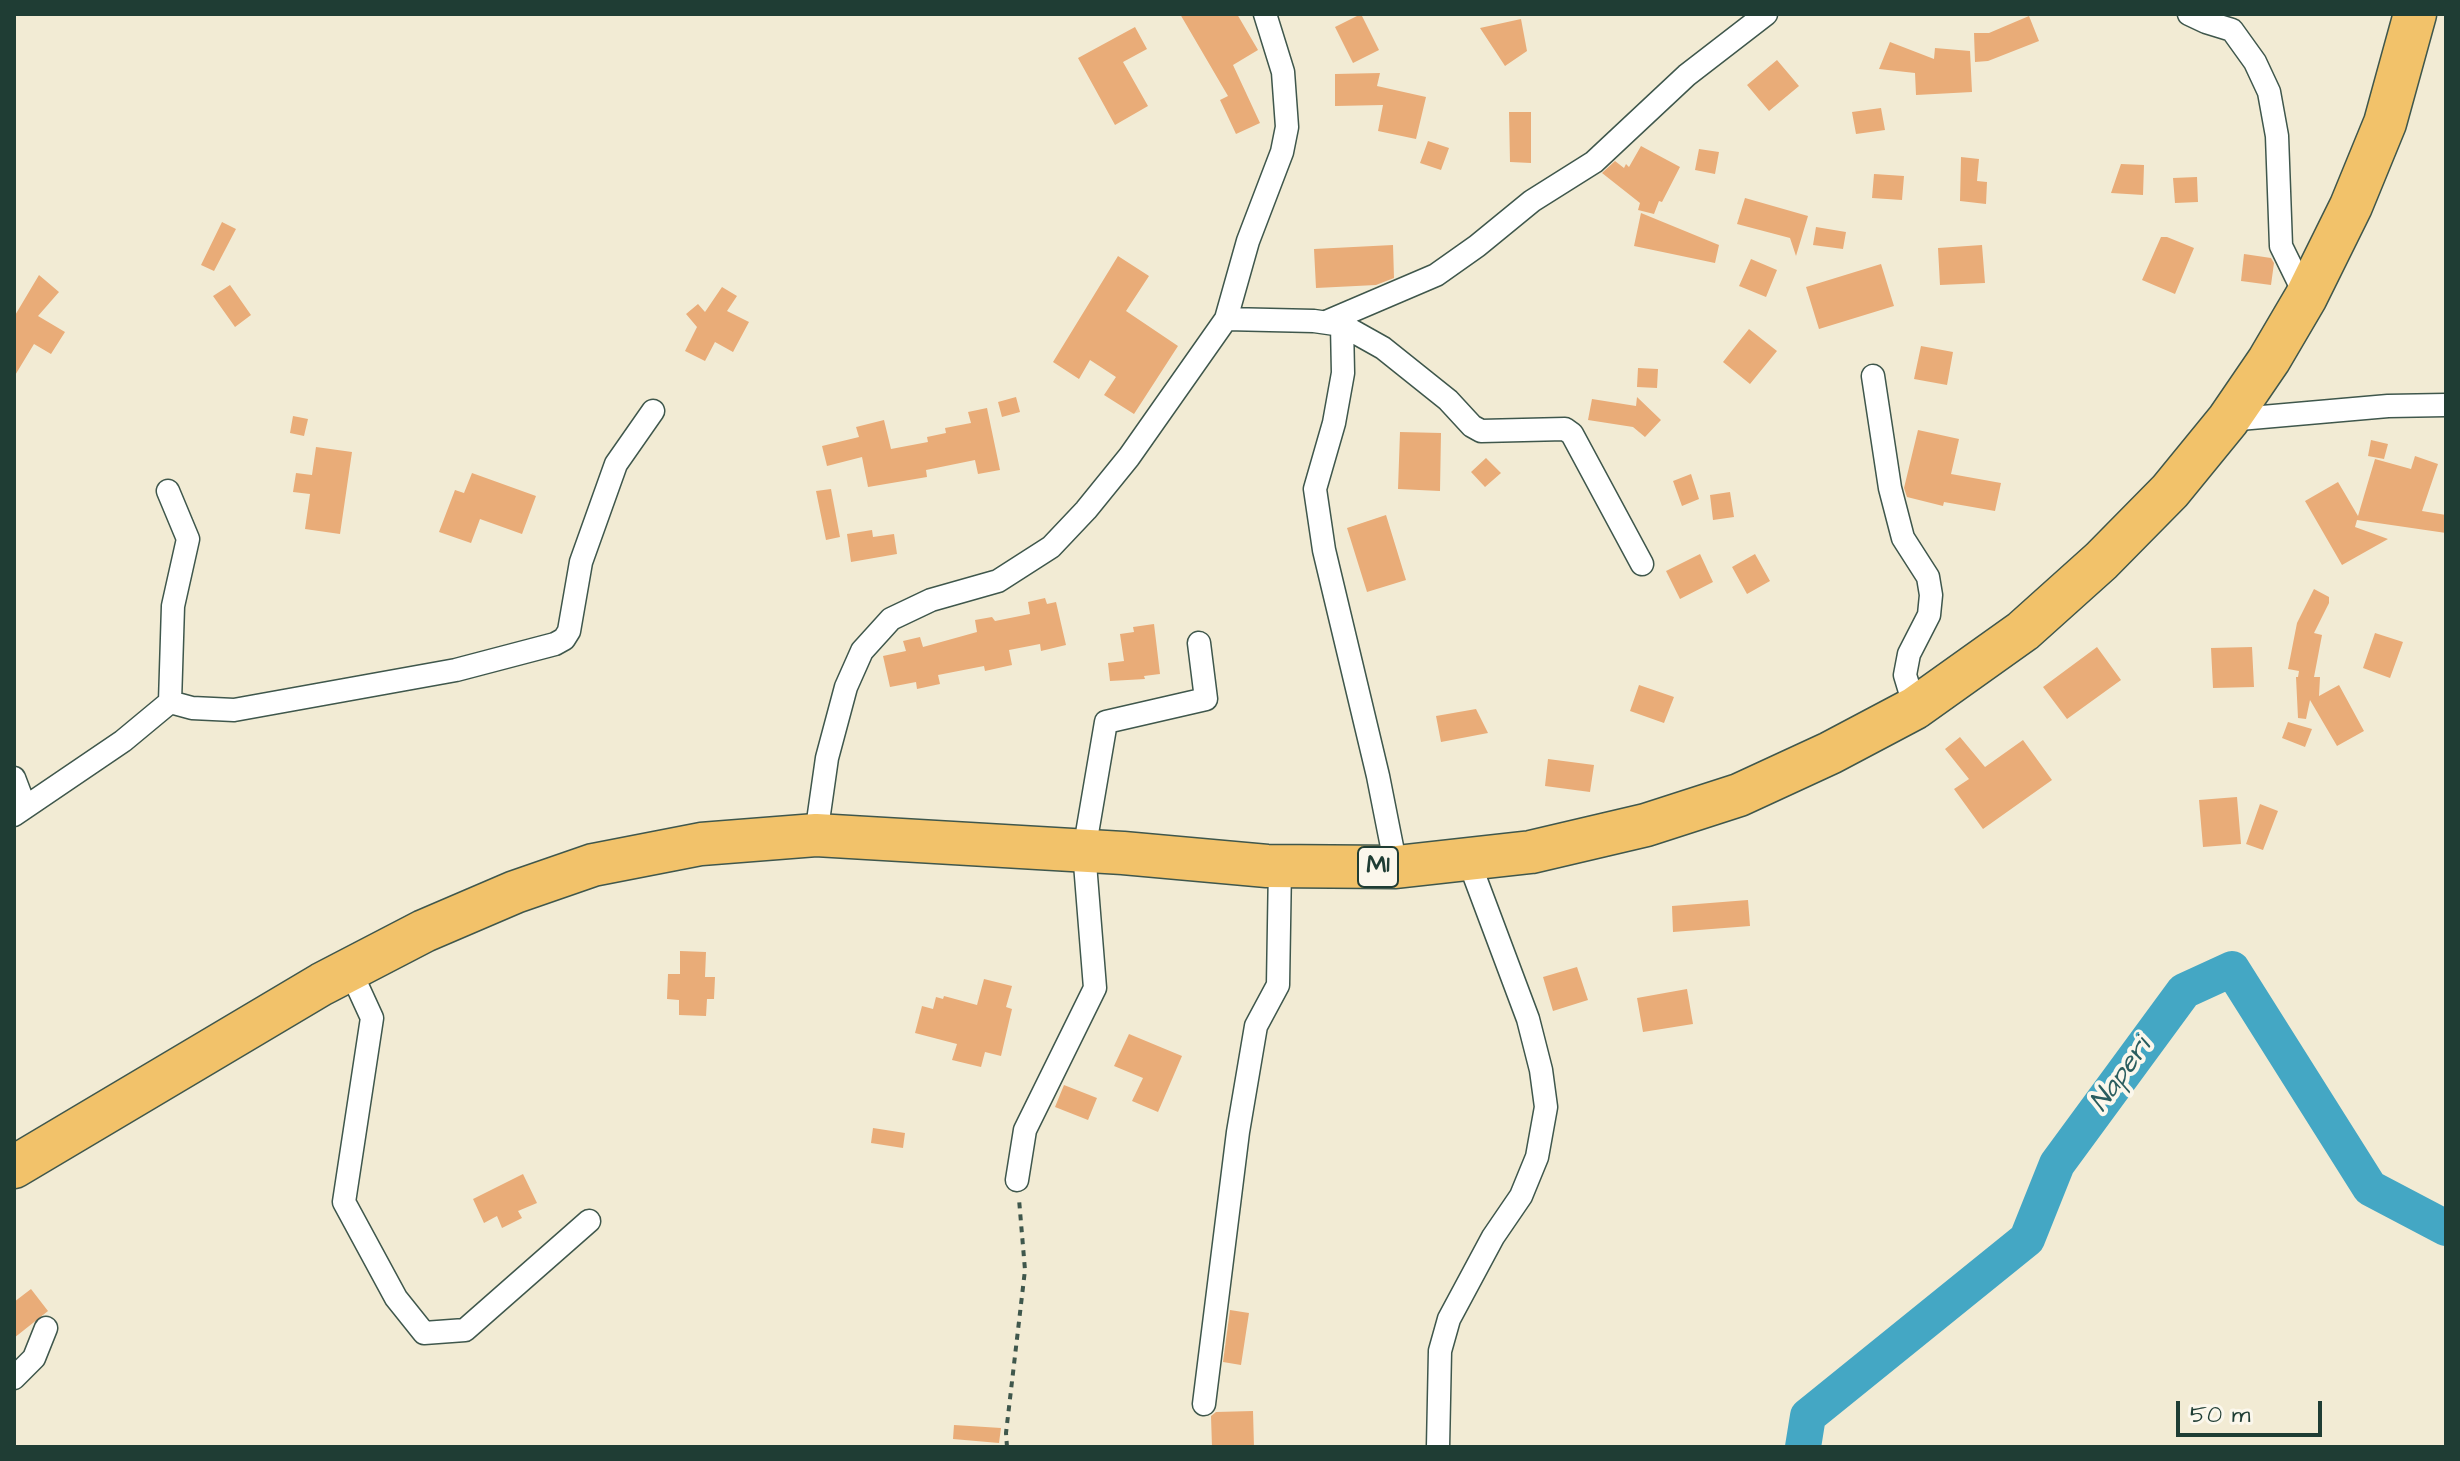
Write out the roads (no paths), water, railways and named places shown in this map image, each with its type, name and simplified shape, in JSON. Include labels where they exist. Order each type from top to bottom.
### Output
[{"type":"highway","name":"M1","points":[[14,1167],[350,970],[424,931],[515,892],[593,865],[701,844],[816,835],[1280,866],[1396,867],[1531,852],[1646,825],[1739,795],[1830,753],[1915,708],[2023,631],[2101,561],[2170,491],[2228,420],[2269,360],[2306,297],[2351,206],[2385,123],[2415,14]]},
{"type":"street","points":[[816,835],[827,758],[846,687],[862,651],[891,619],[931,600],[998,581],[1051,547],[1129,457],[1226,319],[1248,241],[1282,152],[1287,127],[1283,72],[1265,14]]},
{"type":"street","points":[[1334,324],[1436,275],[1477,246],[1532,201],[1594,162],[1687,75],[1766,14]]},
{"type":"street","points":[[2189,14],[2206,22],[2232,22],[2269,92],[2277,136],[2281,246],[2306,297]]},
{"type":"street","points":[[1226,319],[1334,324],[1383,348],[1481,431],[1558,427],[1572,434],[1642,564]]},
{"type":"street","points":[[1334,324],[1343,373],[1334,423],[1315,489],[1324,550],[1378,776],[1396,867]]},
{"type":"street","points":[[1873,376],[1890,488],[1903,538],[1928,577],[1931,595],[1929,615],[1909,654],[1905,675],[1915,708]]},
{"type":"street","points":[[2228,420],[2388,406],[2446,405]]},
{"type":"street","points":[[170,702],[192,708],[234,710],[456,670],[540,649],[564,639],[569,631],[581,562],[616,464],[653,411]]},
{"type":"street","points":[[14,778],[19,811],[123,741],[170,702],[173,606],[188,539],[168,491]]},
{"type":"street","points":[[1017,1180],[1025,1130],[1095,988],[1084,851],[1106,722],[1206,699],[1199,643]]},
{"type":"street","points":[[1438,1447],[1440,1351],[1449,1319],[1493,1237],[1521,1196],[1537,1157],[1546,1107],[1541,1070],[1528,1019],[1468,859]]},
{"type":"street","points":[[1204,1404],[1238,1132],[1256,1026],[1278,985],[1280,866]]},
{"type":"street","points":[[350,970],[372,1018],[344,1202],[396,1298],[424,1333],[465,1330],[589,1221]]},
{"type":"street","points":[[14,1378],[34,1358],[46,1328]]},
{"type":"waterway","name":"Naperi","points":[[1803,1447],[1808,1416],[2027,1239],[2057,1164],[2184,991],[2232,969],[2370,1188],[2446,1228]]}]
